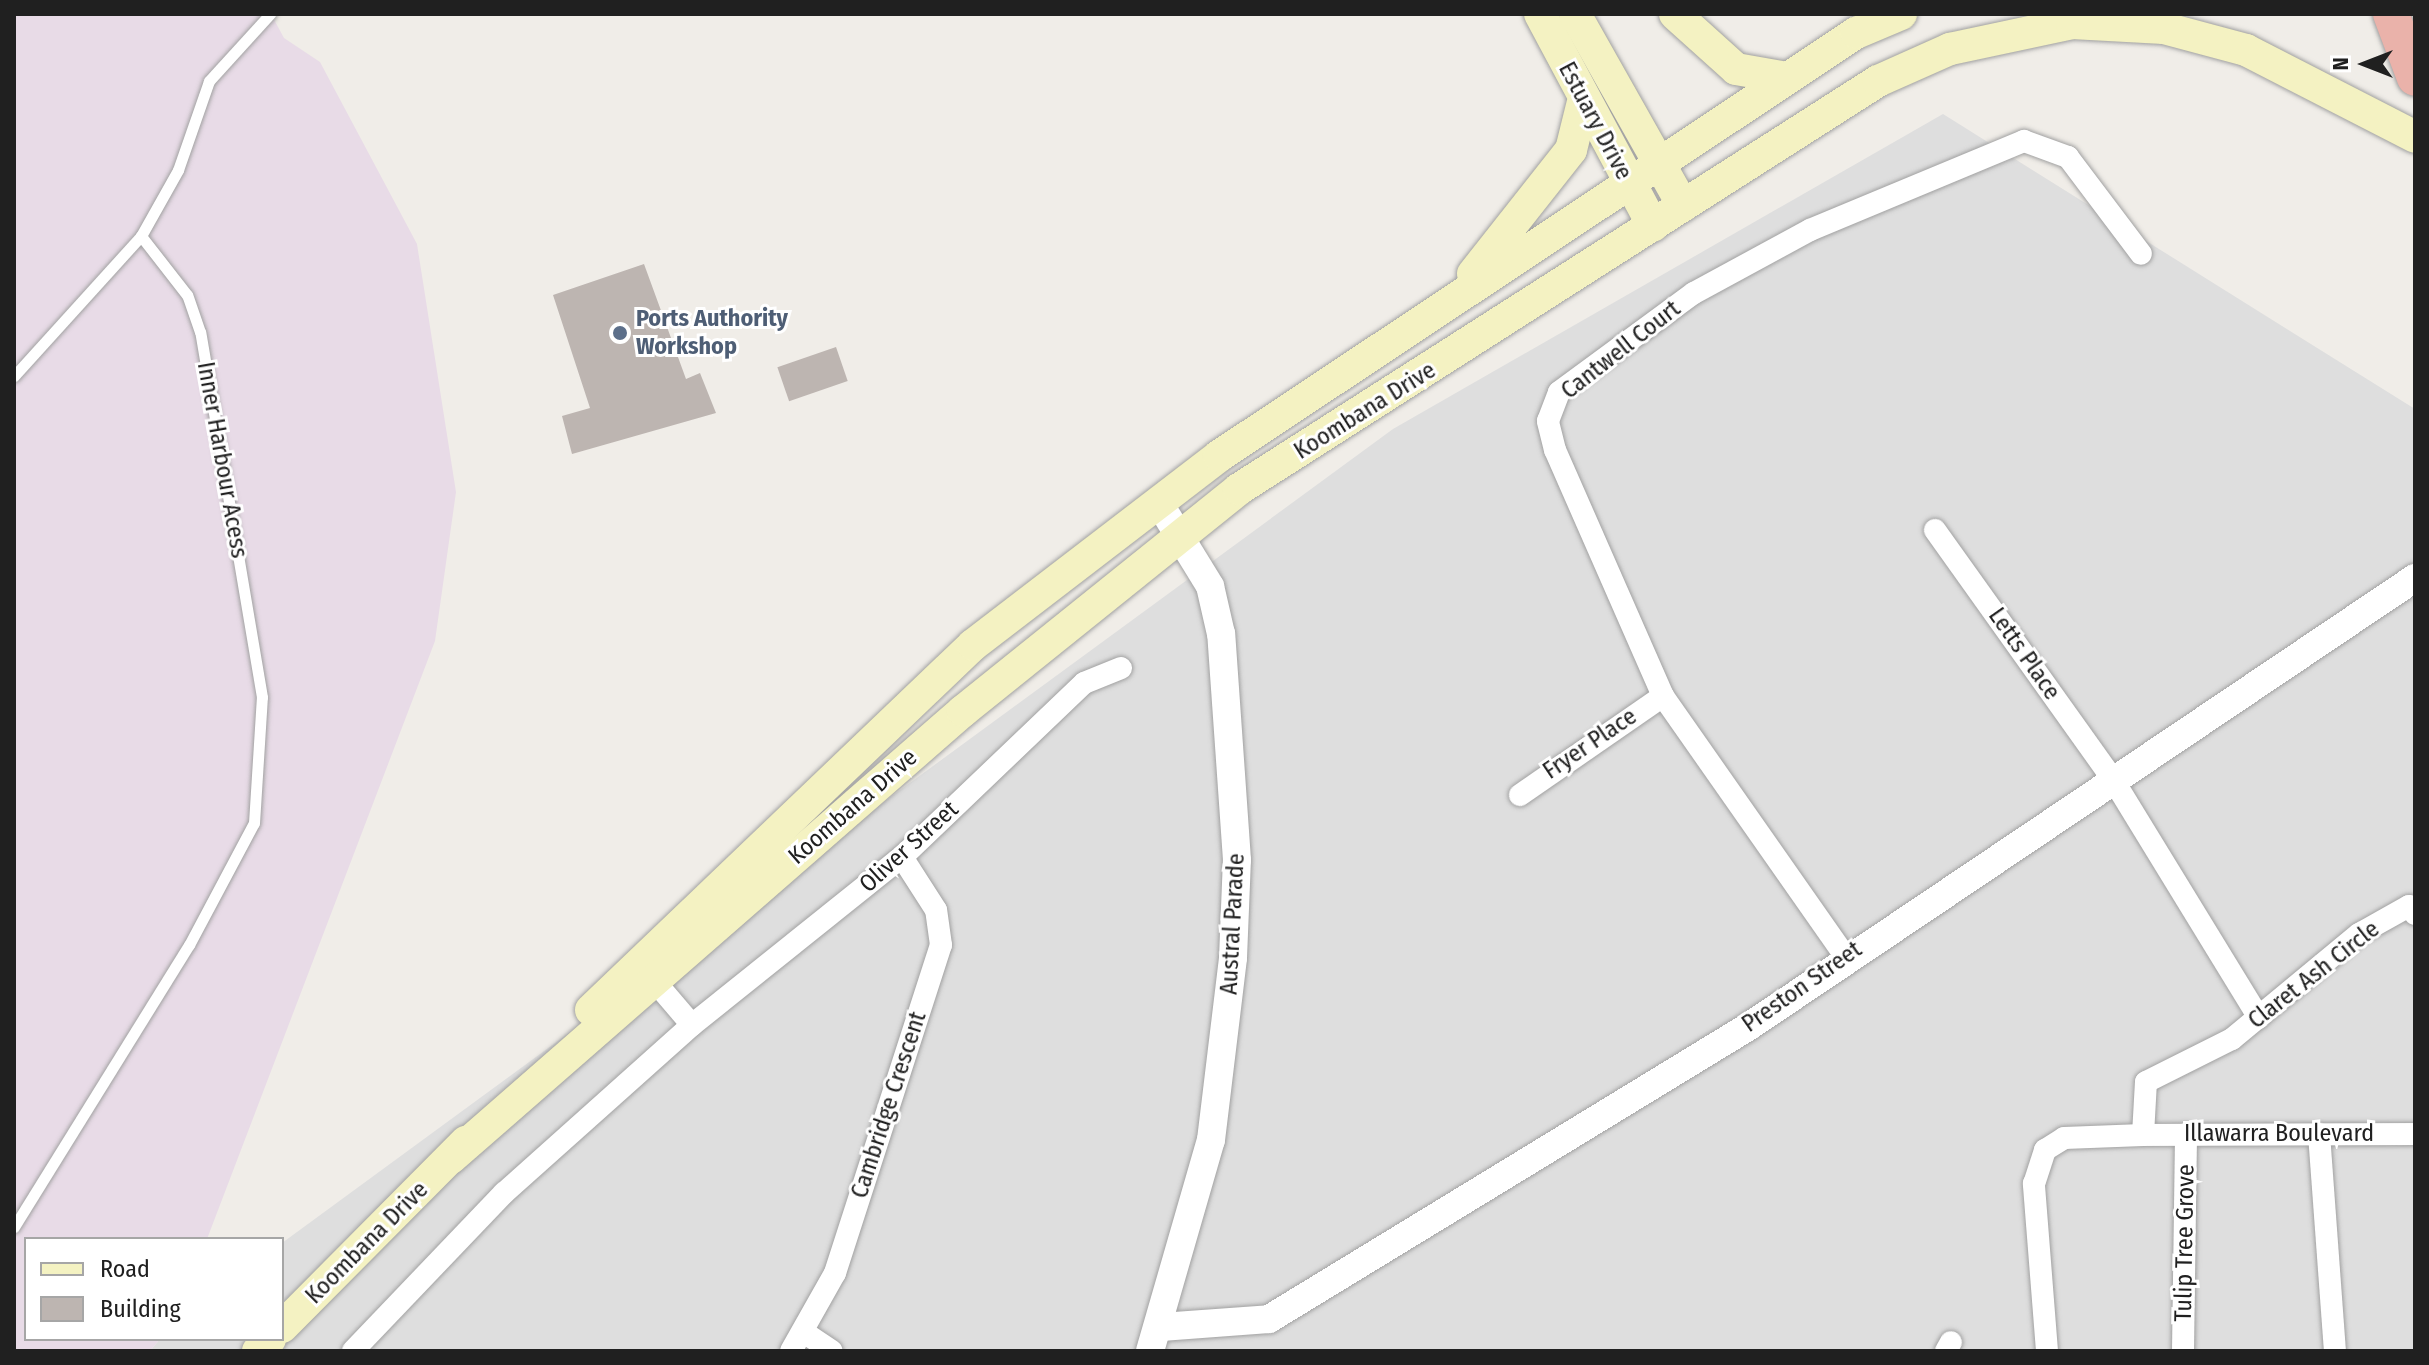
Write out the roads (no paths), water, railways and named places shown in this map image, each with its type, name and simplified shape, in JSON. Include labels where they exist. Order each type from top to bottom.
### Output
[{"type":"highway","points":[[2391,14],[2415,78]]},
{"type":"main road","name":"Estuary Drive","points":[[1540,14],[1583,102],[1653,226]]},
{"type":"main road","name":"Estuary Drive","points":[[1575,14],[1683,206]]},
{"type":"main road","points":[[1675,14],[1736,69],[1787,78]]},
{"type":"main road","name":"Koombana Drive","points":[[284,1325],[451,1158],[646,972],[973,645],[1159,503],[1453,299],[1856,33],[1901,14]]},
{"type":"main road","name":"Koombana Drive","points":[[646,972],[1239,489],[1878,81],[1950,49],[2072,23],[2164,28],[2246,50],[2345,104],[2415,137]]},
{"type":"main road","points":[[1453,299],[1571,150],[1583,102]]},
{"type":"main road","points":[[2345,104],[2415,164]]},
{"type":"street","name":"Cantwell Court","points":[[1845,956],[1663,696],[1555,450],[1548,421],[1559,392],[1694,293],[1810,230],[2024,141],[2068,157],[2141,254]]},
{"type":"street","name":"Austral Parade","points":[[1155,1339],[1211,1140],[1237,860],[1224,645],[1210,586],[1183,536],[1159,503]]},
{"type":"street","name":"Letts Place","points":[[1935,530],[2112,778],[2259,1018]]},
{"type":"street","name":"Preston Street","points":[[1155,1339],[1269,1319],[1748,1027],[1845,956],[2415,578]]},
{"type":"street","name":"Oliver Street","points":[[353,1351],[504,1193],[692,1025],[902,857],[1084,683],[1121,668]]},
{"type":"street","name":"Fryer Place","points":[[1520,795],[1663,696]]},
{"type":"street","name":"Cambridge Crescent","points":[[791,1351],[805,1333],[835,1273],[941,945],[936,910],[902,857]]},
{"type":"street","name":"Claret Ash Circle","points":[[2143,1135],[2146,1082],[2259,1018],[2359,934],[2413,907]]},
{"type":"street","points":[[646,972],[692,1025]]},
{"type":"street","name":"Tulip Tree Grove","points":[[2183,1351],[2186,1134]]},
{"type":"street","points":[[2319,1134],[2335,1351]]},
{"type":"street","name":"Illawarra Boulevard","points":[[2143,1135],[2415,1134]]},
{"type":"street","points":[[2047,1351],[2035,1163],[2064,1138],[2143,1135]]},
{"type":"street","points":[[805,1333],[832,1351]]},
{"type":"lane","points":[[14,376],[141,236],[178,170],[209,81],[270,14]]},
{"type":"lane","name":"Inner Harbour Acess","points":[[14,1227],[189,945],[254,823],[262,697],[200,332],[187,295],[141,236]]},
{"type":"place","name":"Ports Authority Workshop","points":[[620,333]]}]
